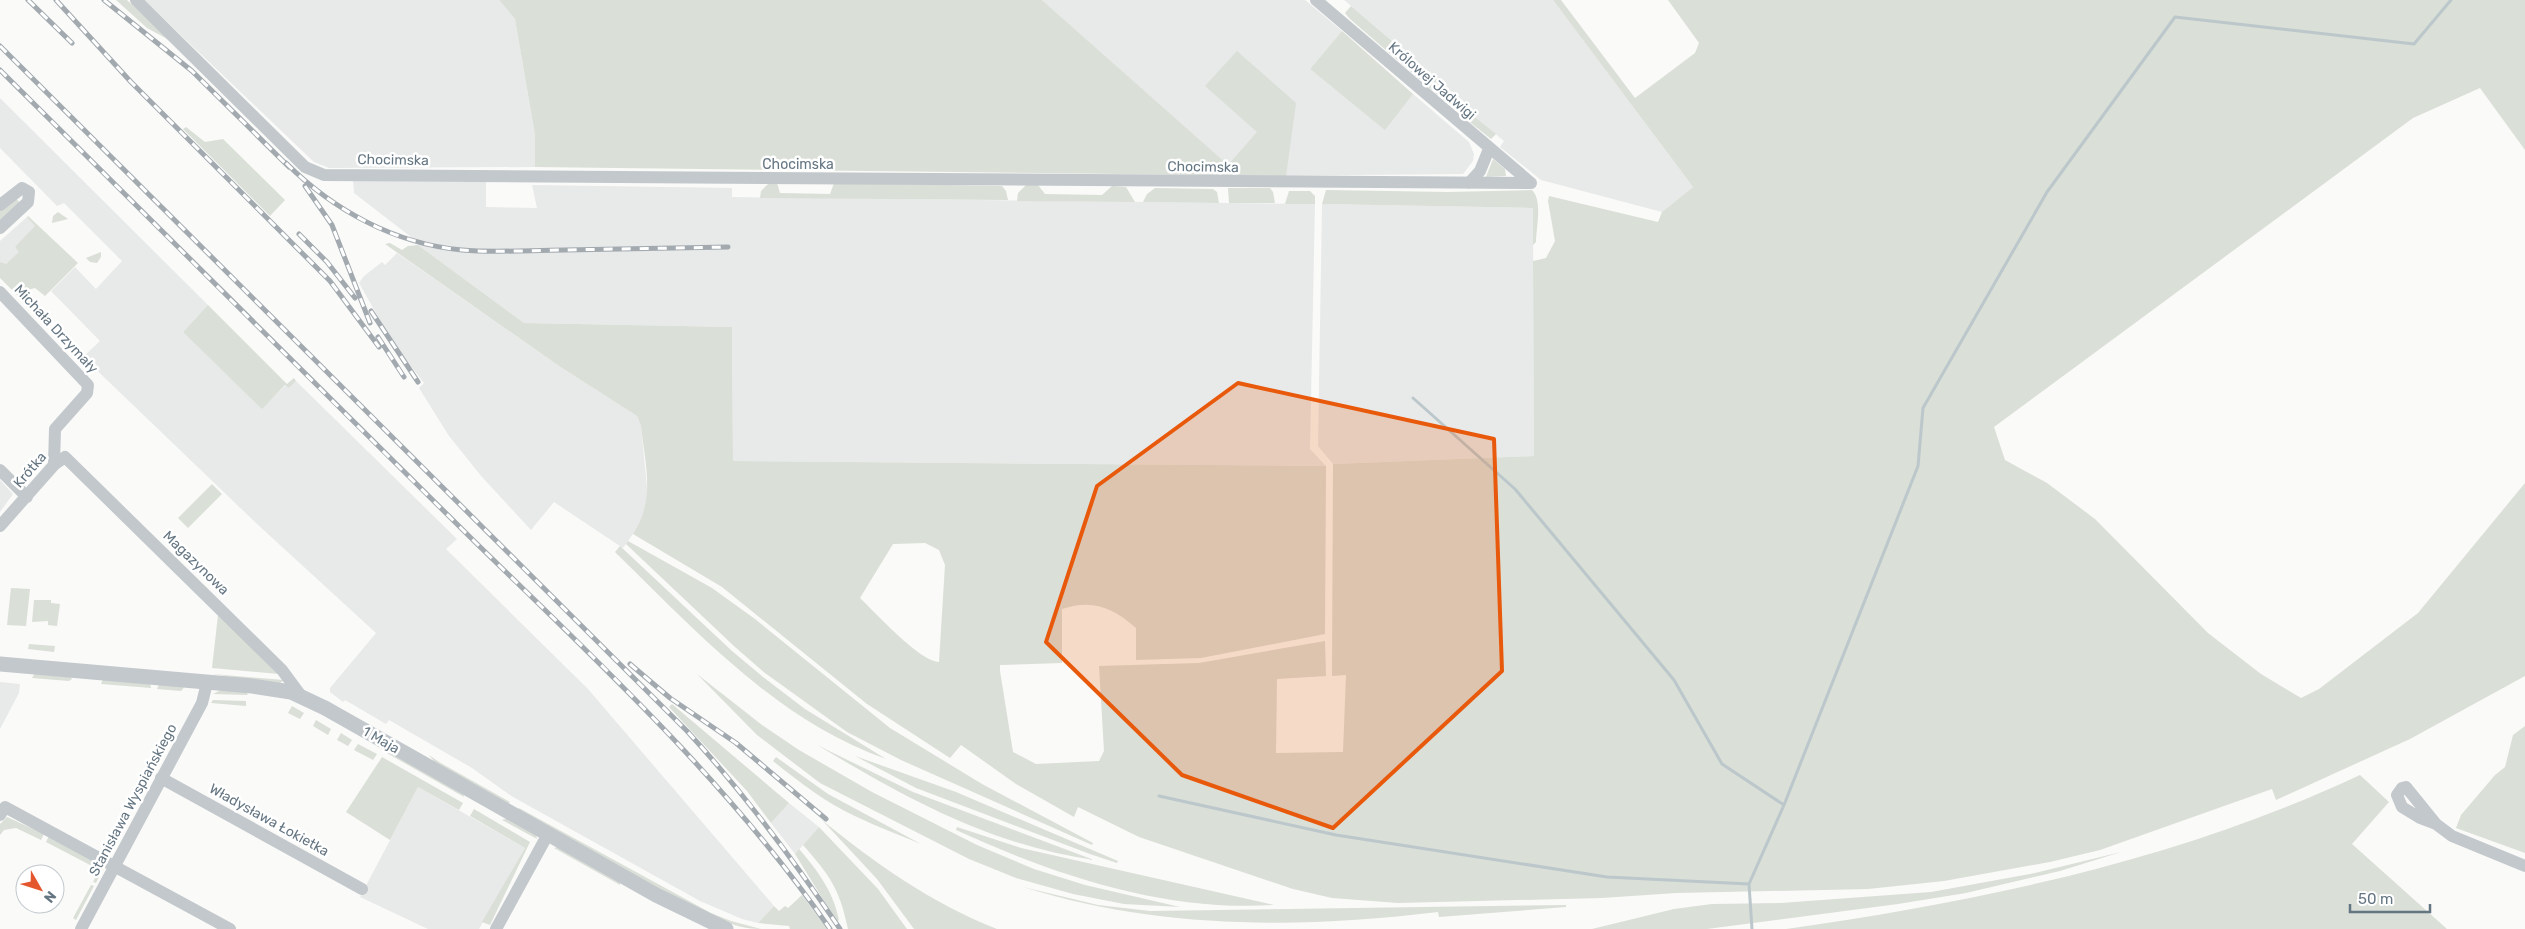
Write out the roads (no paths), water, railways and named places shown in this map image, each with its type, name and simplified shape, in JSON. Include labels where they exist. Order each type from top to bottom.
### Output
[{"type":"street","name":"Chocimska","points":[[136,0],[304,166],[324,175],[1530,183]]},
{"type":"street","name":"Królowej Jadwigi","points":[[1316,0],[1530,183]]},
{"type":"street","points":[[1469,183],[1480,171],[1489,149]]},
{"type":"street","points":[[0,205],[18,189],[22,188],[29,192],[28,202],[0,228]]},
{"type":"street","name":"Michała Drzymały","points":[[0,292],[88,385],[87,393],[55,429],[59,461]]},
{"type":"street","name":"Krótka","points":[[0,526],[59,461]]},
{"type":"street","name":"Magazynowa","points":[[59,461],[282,670],[302,697]]},
{"type":"street","points":[[0,470],[27,497]]},
{"type":"street","name":"1 Maja","points":[[0,664],[275,689],[302,697],[656,895],[726,929]]},
{"type":"street","name":"Stanisława Wyspiańskiego","points":[[81,929],[202,703],[206,683]]},
{"type":"street","name":"Władysława Łokietka","points":[[161,778],[362,888]]},
{"type":"street","points":[[2,809],[115,865],[206,923],[230,929]]},
{"type":"street","points":[[2436,824],[2452,836],[2525,866]]},
{"type":"street","points":[[496,929],[548,834]]},
{"type":"waterway","points":[[1752,929],[1749,884],[1784,805],[1918,466],[1923,408],[2047,192],[2175,17],[2414,44],[2451,0]]},
{"type":"waterway","points":[[1413,398],[1515,489],[1674,680],[1722,764],[1784,805]]},
{"type":"waterway","points":[[1159,796],[1336,835],[1607,877],[1749,884]]},
{"type":"railway","points":[[28,0],[72,43]]},
{"type":"railway","points":[[56,0],[131,82],[330,281],[379,347]]},
{"type":"railway","points":[[104,0],[192,71],[289,167]]},
{"type":"railway","points":[[0,46],[687,731],[767,827],[840,929]]},
{"type":"railway","points":[[0,70],[661,726],[749,824],[791,875],[830,929]]},
{"type":"railway","points":[[286,163],[324,196],[366,222],[389,232],[437,246],[475,251],[728,247]]},
{"type":"railway","points":[[305,186],[332,225],[370,323]]},
{"type":"railway","points":[[299,234],[327,262],[355,298]]},
{"type":"railway","points":[[371,311],[418,382]]},
{"type":"railway","points":[[378,337],[404,377]]},
{"type":"railway","points":[[630,664],[670,698],[736,743],[826,819]]}]
